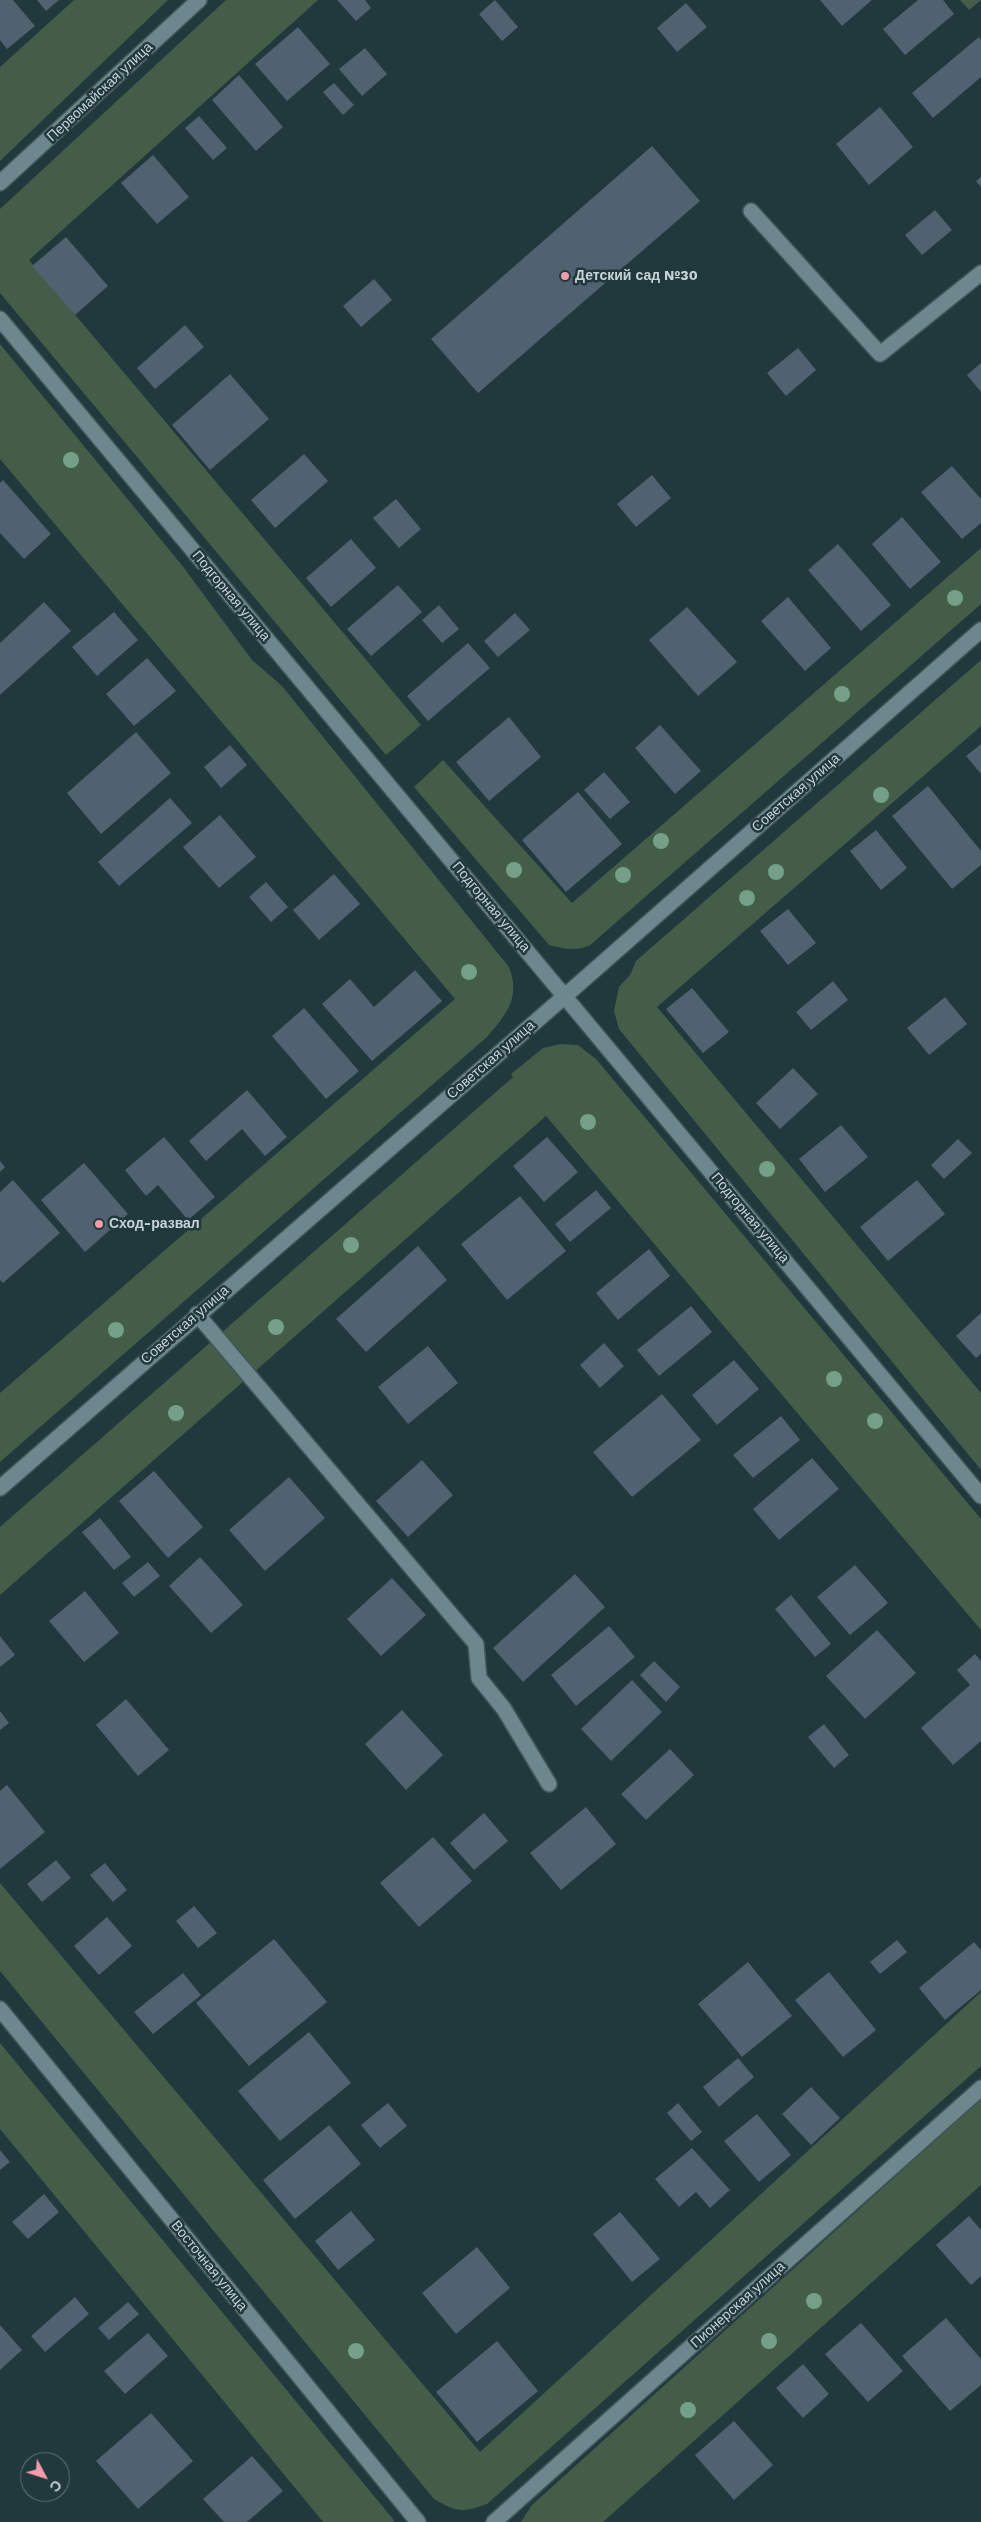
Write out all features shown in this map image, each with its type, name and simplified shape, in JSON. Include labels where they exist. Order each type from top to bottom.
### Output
[{"type":"street","name":"Первомайская улица","points":[[0,183],[199,0]]},
{"type":"street","points":[[751,211],[880,354],[981,274]]},
{"type":"street","name":"Подгорная улица","points":[[0,319],[981,1496]]},
{"type":"street","name":"Советская улица","points":[[0,1488],[197,1314],[565,996],[981,630]]},
{"type":"street","points":[[197,1314],[476,1644],[479,1678],[504,1709],[549,1784]]},
{"type":"street","name":"Восточная улица","points":[[0,2010],[418,2522]]},
{"type":"street","name":"Пионерская улица","points":[[494,2522],[981,2088]]},
{"type":"green space","points":[[74,0],[168,0],[0,161],[0,67]]},
{"type":"green space","points":[[226,0],[318,0],[29,260],[421,725],[386,755],[0,293],[0,209]]},
{"type":"green space","points":[[960,0],[981,0],[969,10]]},
{"type":"green space","points":[[0,344],[181,564],[252,660],[282,686],[509,967],[513,988],[510,1005],[487,1037],[0,1462],[0,1393],[455,999],[0,459]]},
{"type":"green space","points":[[981,548],[981,604],[589,946],[569,949],[549,945],[414,787],[443,760],[572,903]]},
{"type":"green space","points":[[981,660],[981,726],[657,1007],[981,1393],[981,1470],[619,1029],[614,1011],[619,987],[630,975],[636,961]]},
{"type":"green space","points":[[561,1044],[578,1045],[596,1059],[981,1519],[981,1630],[546,1116],[0,1595],[0,1527],[513,1077],[511,1074],[543,1048]]},
{"type":"green space","points":[[0,1883],[480,2452],[981,1992],[981,2066],[487,2504],[472,2509],[454,2509],[434,2499],[0,1971]]},
{"type":"green space","points":[[0,2043],[394,2522],[323,2522],[0,2129]]},
{"type":"green space","points":[[981,2099],[981,2185],[603,2522],[521,2522],[532,2505]]},
{"type":"building","points":[[0,0],[13,0],[35,26],[7,49],[0,40]]},
{"type":"building","points":[[37,0],[59,0],[46,11]]},
{"type":"building","points":[[337,0],[365,0],[371,8],[356,21]]},
{"type":"building","points":[[495,0],[518,27],[502,41],[479,14]]},
{"type":"building","points":[[820,0],[872,0],[842,26]]},
{"type":"building","points":[[918,0],[943,0],[954,14],[905,55],[883,29]]},
{"type":"building","points":[[686,3],[707,27],[677,52],[657,28]]},
{"type":"building","points":[[298,27],[330,64],[287,101],[255,64]]},
{"type":"building","points":[[979,37],[981,40],[981,77],[933,118],[912,93]]},
{"type":"building","points":[[365,48],[387,74],[362,96],[339,69]]},
{"type":"building","points":[[239,75],[283,127],[256,151],[212,100]]},
{"type":"building","points":[[334,83],[354,105],[343,115],[323,92]]},
{"type":"building","points":[[880,107],[913,147],[869,185],[836,144]]},
{"type":"building","points":[[199,116],[227,148],[213,160],[185,128]]},
{"type":"building","points":[[652,146],[700,201],[478,393],[431,339]]},
{"type":"building","points":[[153,155],[189,197],[157,224],[121,183]]},
{"type":"building","points":[[981,177],[981,187],[976,181]]},
{"type":"building","points":[[935,210],[952,230],[922,255],[905,235]]},
{"type":"building","points":[[66,237],[108,286],[75,315],[32,266]]},
{"type":"building","points":[[374,279],[392,300],[361,327],[343,306]]},
{"type":"building","points":[[185,325],[204,347],[155,389],[137,368]]},
{"type":"building","points":[[798,348],[816,370],[786,396],[767,373]]},
{"type":"building","points":[[981,363],[981,392],[967,375]]},
{"type":"building","points":[[230,374],[269,419],[210,470],[172,425]]},
{"type":"building","points":[[304,454],[328,481],[275,528],[251,500]]},
{"type":"building","points":[[952,466],[981,499],[981,523],[962,539],[921,492]]},
{"type":"building","points":[[652,475],[671,498],[636,527],[617,504]]},
{"type":"building","points":[[3,480],[51,534],[24,559],[0,533],[0,483]]},
{"type":"building","points":[[396,499],[421,529],[399,548],[373,518]]},
{"type":"building","points":[[902,517],[941,562],[910,589],[872,544]]},
{"type":"building","points":[[351,539],[376,568],[331,607],[306,578]]},
{"type":"building","points":[[838,544],[891,605],[861,631],[808,570]]},
{"type":"building","points":[[398,585],[422,612],[371,656],[347,629]]},
{"type":"building","points":[[788,597],[831,648],[805,671],[761,621]]},
{"type":"building","points":[[44,602],[71,631],[0,695],[0,643]]},
{"type":"building","points":[[439,605],[459,629],[442,643],[422,620]]},
{"type":"building","points":[[687,607],[737,662],[698,696],[649,640]]},
{"type":"building","points":[[114,612],[138,640],[97,676],[72,647]]},
{"type":"building","points":[[515,613],[530,630],[498,657],[484,641]]},
{"type":"building","points":[[468,643],[490,668],[428,721],[407,696]]},
{"type":"building","points":[[147,658],[176,691],[134,726],[106,694]]},
{"type":"building","points":[[509,717],[541,757],[489,801],[456,762]]},
{"type":"building","points":[[660,725],[701,771],[675,794],[635,748]]},
{"type":"building","points":[[136,732],[171,773],[101,834],[67,793]]},
{"type":"building","points":[[981,744],[981,774],[966,756]]},
{"type":"building","points":[[230,745],[247,765],[221,788],[204,767]]},
{"type":"building","points":[[604,772],[630,802],[610,819],[584,790]]},
{"type":"building","points":[[928,786],[981,851],[981,865],[952,889],[892,816]]},
{"type":"building","points":[[578,792],[622,844],[566,892],[522,840]]},
{"type":"building","points":[[170,798],[192,823],[119,886],[98,862]]},
{"type":"building","points":[[220,815],[256,857],[219,888],[183,847]]},
{"type":"building","points":[[876,830],[907,868],[881,890],[850,851]]},
{"type":"building","points":[[334,874],[360,904],[319,940],[293,910]]},
{"type":"building","points":[[266,882],[288,907],[271,922],[249,897]]},
{"type":"building","points":[[788,909],[816,943],[788,965],[760,931]]},
{"type":"building","points":[[415,970],[442,1001],[372,1061],[322,1004],[350,979],[374,1007]]},
{"type":"building","points":[[833,981],[848,1000],[811,1030],[796,1012]]},
{"type":"building","points":[[692,988],[729,1032],[703,1053],[666,1009]]},
{"type":"building","points":[[945,997],[967,1024],[929,1055],[907,1028]]},
{"type":"building","points":[[304,1008],[359,1071],[326,1099],[272,1036]]},
{"type":"building","points":[[793,1068],[818,1094],[780,1129],[756,1103]]},
{"type":"building","points":[[247,1090],[287,1137],[265,1156],[242,1129],[206,1161],[189,1141]]},
{"type":"building","points":[[841,1125],[868,1157],[825,1192],[799,1159]]},
{"type":"building","points":[[164,1137],[215,1197],[188,1220],[158,1185],[146,1196],[125,1170]]},
{"type":"building","points":[[547,1137],[578,1172],[544,1202],[513,1166]]},
{"type":"building","points":[[958,1139],[972,1153],[944,1179],[931,1165]]},
{"type":"building","points":[[0,1161],[5,1167],[0,1172]]},
{"type":"building","points":[[84,1163],[128,1214],[85,1252],[41,1200]]},
{"type":"building","points":[[13,1180],[60,1233],[3,1283],[0,1280],[0,1192]]},
{"type":"building","points":[[917,1180],[945,1214],[888,1261],[860,1227]]},
{"type":"building","points":[[596,1190],[611,1208],[570,1242],[555,1224]]},
{"type":"building","points":[[520,1196],[566,1251],[507,1300],[461,1244]]},
{"type":"building","points":[[418,1246],[447,1280],[366,1352],[336,1319]]},
{"type":"building","points":[[649,1249],[670,1276],[618,1320],[596,1293]]},
{"type":"building","points":[[691,1306],[712,1332],[659,1376],[637,1350]]},
{"type":"building","points":[[981,1313],[981,1354],[976,1358],[956,1336]]},
{"type":"building","points":[[604,1343],[624,1366],[600,1388],[580,1365]]},
{"type":"building","points":[[428,1346],[458,1383],[408,1424],[378,1387]]},
{"type":"building","points":[[734,1360],[759,1389],[717,1425],[692,1395]]},
{"type":"building","points":[[662,1394],[701,1440],[632,1497],[593,1452]]},
{"type":"building","points":[[781,1416],[800,1440],[753,1478],[733,1455]]},
{"type":"building","points":[[812,1458],[839,1489],[779,1540],[753,1509]]},
{"type":"building","points":[[422,1460],[453,1495],[408,1537],[376,1501]]},
{"type":"building","points":[[154,1471],[203,1527],[168,1558],[119,1501]]},
{"type":"building","points":[[289,1477],[325,1518],[265,1571],[229,1530]]},
{"type":"building","points":[[100,1518],[131,1557],[114,1570],[82,1532]]},
{"type":"building","points":[[200,1557],[243,1605],[211,1633],[169,1586]]},
{"type":"building","points":[[148,1562],[160,1576],[134,1597],[122,1583]]},
{"type":"building","points":[[855,1565],[888,1603],[850,1635],[817,1597]]},
{"type":"building","points":[[575,1574],[605,1607],[523,1682],[493,1648]]},
{"type":"building","points":[[392,1578],[426,1615],[381,1656],[347,1619]]},
{"type":"building","points":[[85,1591],[119,1633],[84,1662],[49,1621]]},
{"type":"building","points":[[791,1595],[831,1644],[815,1657],[775,1609]]},
{"type":"building","points":[[609,1626],[635,1657],[576,1706],[551,1675]]},
{"type":"building","points":[[877,1630],[916,1673],[865,1719],[826,1676]]},
{"type":"building","points":[[0,1636],[15,1655],[0,1667]]},
{"type":"building","points":[[975,1654],[981,1661],[981,1741],[953,1765],[921,1728],[970,1685],[957,1670]]},
{"type":"building","points":[[654,1661],[680,1687],[666,1702],[640,1675]]},
{"type":"building","points":[[632,1680],[662,1712],[611,1761],[581,1729]]},
{"type":"building","points":[[126,1699],[169,1750],[138,1776],[96,1725]]},
{"type":"building","points":[[402,1710],[443,1755],[406,1790],[365,1744]]},
{"type":"building","points":[[0,1711],[9,1723],[0,1730]]},
{"type":"building","points":[[824,1724],[849,1755],[834,1768],[808,1737]]},
{"type":"building","points":[[670,1749],[694,1775],[646,1820],[621,1794]]},
{"type":"building","points":[[7,1785],[45,1832],[0,1869],[0,1791]]},
{"type":"building","points":[[586,1807],[616,1844],[561,1890],[530,1853]]},
{"type":"building","points":[[484,1813],[508,1841],[474,1870],[450,1843]]},
{"type":"building","points":[[433,1837],[472,1881],[419,1927],[380,1883]]},
{"type":"building","points":[[56,1860],[71,1878],[42,1902],[27,1884]]},
{"type":"building","points":[[105,1863],[127,1890],[113,1902],[90,1875]]},
{"type":"building","points":[[194,1906],[217,1933],[198,1948],[176,1921]]},
{"type":"building","points":[[107,1917],[132,1946],[99,1975],[74,1946]]},
{"type":"building","points":[[274,1939],[327,2002],[249,2066],[196,2003]]},
{"type":"building","points":[[897,1940],[907,1952],[880,1974],[870,1962]]},
{"type":"building","points":[[974,1942],[981,1950],[981,1990],[945,2020],[919,1988]]},
{"type":"building","points":[[748,1962],[792,2016],[742,2057],[698,2004]]},
{"type":"building","points":[[829,1972],[876,2030],[843,2057],[795,2000]]},
{"type":"building","points":[[183,1973],[201,1995],[153,2034],[134,2012]]},
{"type":"building","points":[[309,2032],[351,2083],[280,2141],[238,2091]]},
{"type":"building","points":[[738,2058],[754,2077],[719,2107],[703,2087]]},
{"type":"building","points":[[811,2087],[840,2118],[811,2145],[782,2114]]},
{"type":"building","points":[[388,2103],[407,2126],[380,2148],[361,2125]]},
{"type":"building","points":[[678,2103],[702,2132],[691,2141],[667,2113]]},
{"type":"building","points":[[757,2114],[791,2155],[759,2182],[724,2141]]},
{"type":"building","points":[[329,2125],[361,2164],[295,2219],[263,2180]]},
{"type":"building","points":[[692,2148],[730,2190],[710,2208],[696,2192],[679,2207],[655,2179]]},
{"type":"building","points":[[0,2150],[10,2162],[0,2170]]},
{"type":"building","points":[[44,2194],[59,2212],[28,2239],[12,2222]]},
{"type":"building","points":[[351,2211],[375,2240],[338,2270],[315,2241]]},
{"type":"building","points":[[620,2212],[660,2259],[632,2282],[593,2234]]},
{"type":"building","points":[[969,2216],[981,2230],[981,2276],[971,2285],[936,2245]]},
{"type":"building","points":[[477,2247],[510,2288],[456,2334],[422,2293]]},
{"type":"building","points":[[75,2297],[89,2314],[45,2352],[31,2336]]},
{"type":"building","points":[[128,2302],[139,2314],[109,2340],[98,2328]]},
{"type":"building","points":[[946,2318],[981,2359],[981,2385],[950,2411],[902,2356]]},
{"type":"building","points":[[861,2323],[903,2371],[868,2402],[825,2354]]},
{"type":"building","points":[[0,2325],[22,2350],[0,2370]]},
{"type":"building","points":[[148,2333],[168,2356],[125,2394],[104,2371]]},
{"type":"building","points":[[497,2341],[538,2391],[477,2442],[436,2392]]},
{"type":"building","points":[[803,2364],[829,2394],[803,2418],[776,2388]]},
{"type":"building","points":[[151,2413],[193,2461],[138,2509],[96,2461]]},
{"type":"building","points":[[734,2421],[773,2465],[734,2500],[695,2455]]},
{"type":"building","points":[[252,2456],[283,2491],[247,2522],[224,2522],[203,2499]]},
{"type":"place","name":"Детский сад №30","points":[[565,276]]},
{"type":"place","name":"Сход-развал","points":[[99,1224]]}]
